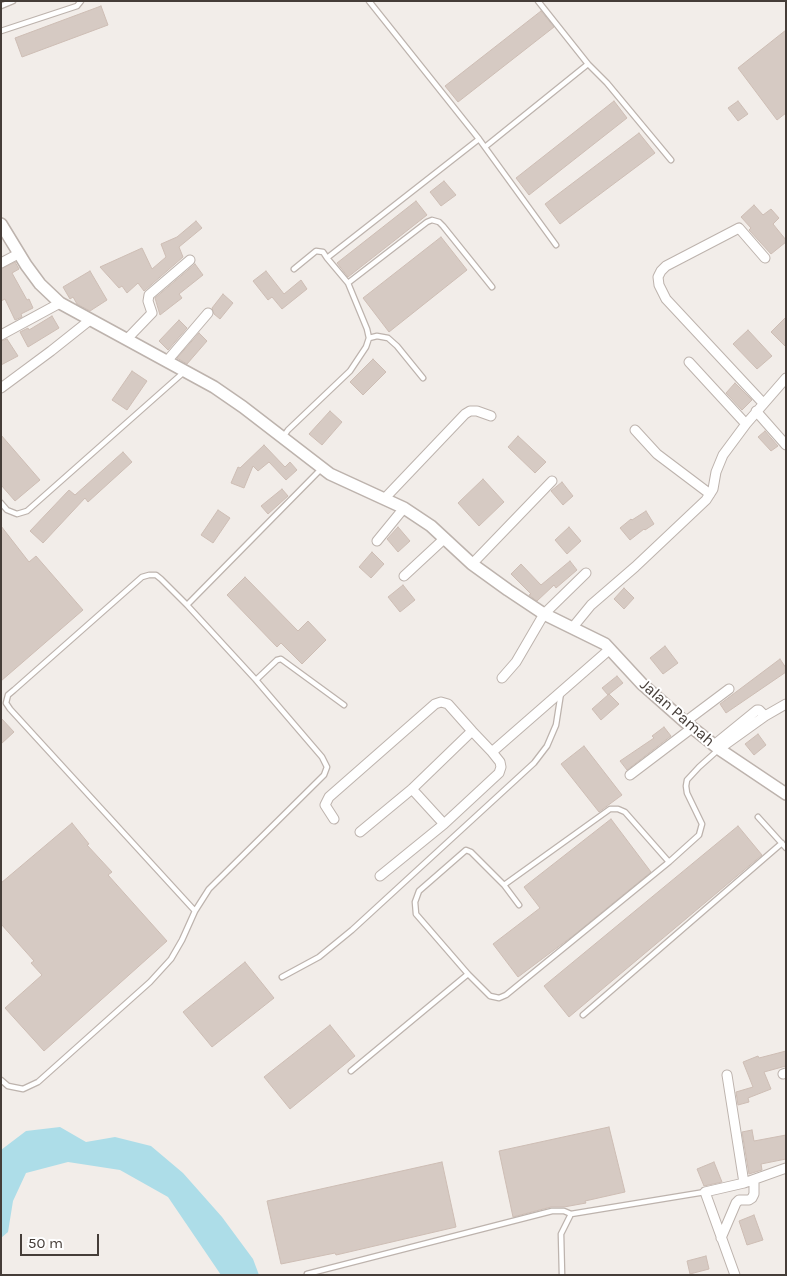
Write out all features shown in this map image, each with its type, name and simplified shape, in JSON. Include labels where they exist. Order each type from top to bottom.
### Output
[{"type":"street","name":"Jalan Pamah","points":[[1,224],[18,254],[40,284],[60,304],[128,339],[229,396],[322,468],[346,482],[404,508],[445,538],[472,564],[508,590],[544,614],[598,639],[610,649],[642,684],[689,725],[716,747],[786,794]]},
{"type":"street","points":[[763,403],[666,300],[659,285],[658,277],[666,266],[738,228],[765,258]]},
{"type":"street","points":[[1,263],[18,254]]},
{"type":"street","points":[[128,339],[152,313],[148,301],[149,295],[190,260]]},
{"type":"street","points":[[1,335],[60,304]]},
{"type":"street","points":[[167,361],[208,313]]},
{"type":"street","points":[[1,388],[90,320]]},
{"type":"street","points":[[689,362],[746,424]]},
{"type":"street","points":[[573,627],[586,610],[706,500],[710,494],[723,455],[756,411],[786,378]]},
{"type":"street","points":[[384,498],[465,414],[477,410],[491,416]]},
{"type":"street","points":[[756,411],[786,445]]},
{"type":"street","points":[[635,430],[657,454],[710,494]]},
{"type":"street","points":[[472,564],[552,481]]},
{"type":"street","points":[[377,541],[404,508]]},
{"type":"street","points":[[404,576],[445,538]]},
{"type":"street","points":[[502,678],[516,662],[544,614],[586,573]]},
{"type":"street","points":[[492,752],[610,649]]},
{"type":"street","points":[[630,775],[729,689]]},
{"type":"street","points":[[334,819],[325,805],[329,797],[435,704],[441,702],[448,704],[492,752],[500,762],[500,773],[444,824],[380,876]]},
{"type":"street","points":[[716,747],[786,704]]},
{"type":"street","points":[[360,832],[412,789],[472,731]]},
{"type":"street","points":[[412,789],[444,824]]},
{"type":"street","points":[[727,1075],[744,1183]]},
{"type":"street","points":[[735,1275],[705,1192],[744,1183],[786,1168]]},
{"type":"street","points":[[721,1238],[736,1203],[739,1200],[749,1200],[752,1198],[754,1194],[754,1180]]},
{"type":"lane","points":[[1,6],[14,1]]},
{"type":"lane","points":[[1,31],[77,6],[81,1]]},
{"type":"lane","points":[[369,1],[479,139],[556,245]]},
{"type":"lane","points":[[538,1],[588,64],[607,83],[671,160]]},
{"type":"lane","points":[[485,147],[588,64]]},
{"type":"lane","points":[[327,258],[479,139]]},
{"type":"lane","points":[[348,283],[426,222],[432,220],[439,222],[443,226],[492,287]]},
{"type":"lane","points":[[283,437],[350,370],[366,348],[369,338],[348,283],[323,252],[316,251],[294,269]]},
{"type":"lane","points":[[369,338],[377,336],[388,338],[424,378]]},
{"type":"lane","points":[[1,503],[7,510],[16,514],[27,511],[185,371]]},
{"type":"lane","points":[[187,605],[322,468]]},
{"type":"lane","points":[[1,1080],[8,1086],[22,1089],[38,1082],[150,982],[171,959],[182,940],[195,910],[209,890],[324,775],[327,767],[322,757],[256,680],[187,605],[161,579],[149,575],[142,577],[14,690],[8,696],[6,702],[16,716],[195,910]]},
{"type":"lane","points":[[256,680],[277,660],[281,659],[344,705]]},
{"type":"lane","points":[[282,977],[318,957],[352,930],[534,763],[547,746],[556,725],[561,692]]},
{"type":"lane","points":[[519,905],[504,885],[471,852],[466,850],[420,891],[415,902],[416,914],[468,974],[490,996],[499,998],[506,995],[669,862],[699,835],[702,830],[702,824],[687,793],[687,780],[716,747]]},
{"type":"lane","points":[[504,885],[610,809],[618,809],[625,812],[669,862]]},
{"type":"lane","points":[[758,817],[786,848]]},
{"type":"lane","points":[[583,1015],[782,844]]},
{"type":"lane","points":[[351,1071],[468,974]]},
{"type":"lane","points":[[308,1274],[552,1211],[564,1211],[571,1214],[705,1192]]},
{"type":"lane","points":[[562,1275],[561,1234],[571,1214]]},
{"type":"water","points":[[60,1127],[86,1142],[115,1137],[151,1146],[183,1173],[222,1217],[253,1259],[259,1275],[221,1275],[168,1197],[120,1170],[68,1162],[26,1173],[13,1201],[8,1232],[1,1238],[1,1150],[26,1131]]},
{"type":"building","points":[[101,6],[108,25],[22,57],[15,38]]},
{"type":"building","points":[[541,11],[554,27],[458,102],[445,86]]},
{"type":"building","points":[[786,30],[786,113],[777,120],[738,68]]},
{"type":"building","points":[[614,101],[627,118],[529,195],[516,178]]},
{"type":"building","points":[[738,101],[748,114],[738,121],[728,108]]},
{"type":"building","points":[[639,133],[655,153],[560,224],[545,204]]},
{"type":"building","points":[[444,181],[456,195],[441,206],[430,192]]},
{"type":"building","points":[[416,201],[427,215],[348,277],[337,263]]},
{"type":"building","points":[[754,205],[763,215],[771,209],[779,218],[773,224],[786,242],[771,254],[749,230],[751,228],[741,217]]},
{"type":"building","points":[[196,221],[202,228],[179,247],[183,257],[144,291],[138,283],[127,293],[122,286],[119,288],[100,267],[142,248],[152,269],[166,257],[161,244],[177,237]]},
{"type":"building","points":[[441,237],[467,270],[389,332],[363,298]]},
{"type":"building","points":[[15,262],[19,269],[12,273],[33,308],[21,314],[22,317],[15,320],[5,299],[1,301],[1,269]]},
{"type":"building","points":[[195,264],[203,275],[179,294],[182,298],[160,315],[155,298]]},
{"type":"building","points":[[90,271],[107,300],[90,311],[77,304],[73,297],[70,299],[63,287]]},
{"type":"building","points":[[266,271],[284,294],[301,280],[307,289],[282,309],[272,297],[268,300],[253,281]]},
{"type":"building","points":[[223,294],[233,303],[220,319],[214,314],[212,308]]},
{"type":"building","points":[[52,316],[59,328],[28,347],[20,332],[28,328],[29,330]]},
{"type":"building","points":[[786,317],[786,347],[771,332]]},
{"type":"building","points":[[179,320],[187,328],[168,350],[159,341]]},
{"type":"building","points":[[748,330],[772,356],[757,369],[733,344]]},
{"type":"building","points":[[199,333],[207,341],[187,364],[177,358]]},
{"type":"building","points":[[7,339],[18,356],[1,365],[1,341]]},
{"type":"building","points":[[373,359],[386,372],[363,395],[350,382]]},
{"type":"building","points":[[132,371],[147,381],[127,410],[112,400]]},
{"type":"building","points":[[735,383],[752,400],[742,410],[726,393]]},
{"type":"building","points":[[330,411],[342,422],[322,445],[309,434]]},
{"type":"building","points":[[765,431],[778,446],[771,451],[758,437]]},
{"type":"building","points":[[1,435],[40,480],[15,501],[1,485]]},
{"type":"building","points":[[518,436],[546,462],[535,473],[508,447]]},
{"type":"building","points":[[264,445],[285,467],[290,462],[297,470],[286,480],[269,462],[258,471],[253,466],[244,488],[231,483],[238,467],[240,468]]},
{"type":"building","points":[[123,452],[132,462],[88,502],[85,498],[43,543],[30,531],[69,490],[75,495]]},
{"type":"building","points":[[483,479],[504,502],[479,526],[458,503]]},
{"type":"building","points":[[562,482],[573,496],[563,505],[551,491]]},
{"type":"building","points":[[282,489],[288,496],[268,514],[261,506]]},
{"type":"building","points":[[218,510],[230,518],[213,543],[201,535]]},
{"type":"building","points":[[646,511],[654,524],[630,540],[620,528],[631,519]]},
{"type":"building","points":[[1,526],[29,562],[36,556],[83,610],[1,681]]},
{"type":"building","points":[[398,527],[410,541],[398,552],[387,539]]},
{"type":"building","points":[[569,527],[581,541],[567,554],[555,540]]},
{"type":"building","points":[[372,552],[384,564],[371,578],[359,567]]},
{"type":"building","points":[[570,561],[577,570],[556,588],[554,585],[537,601],[529,595],[531,594],[511,574],[521,564],[541,585]]},
{"type":"building","points":[[245,577],[298,631],[308,621],[326,640],[302,664],[281,643],[277,647],[227,595]]},
{"type":"building","points":[[403,585],[415,600],[400,612],[388,597]]},
{"type":"building","points":[[624,588],[634,598],[624,609],[614,599]]},
{"type":"building","points":[[665,646],[678,663],[663,674],[650,658]]},
{"type":"building","points":[[780,659],[786,668],[786,672],[726,713],[720,704]]},
{"type":"building","points":[[617,676],[623,683],[608,695],[602,688]]},
{"type":"building","points":[[609,694],[619,704],[601,720],[592,709]]},
{"type":"building","points":[[1,718],[14,732],[1,744]]},
{"type":"building","points":[[664,727],[671,736],[627,770],[620,761],[654,738],[652,736]]},
{"type":"building","points":[[758,734],[766,745],[754,755],[745,744]]},
{"type":"building","points":[[584,746],[622,795],[599,812],[561,764]]},
{"type":"building","points":[[611,819],[651,872],[574,935],[518,977],[493,944],[540,908],[524,887]]},
{"type":"building","points":[[72,823],[89,844],[87,845],[112,872],[108,875],[167,941],[44,1051],[5,1008],[42,975],[31,963],[34,961],[1,924],[1,883]]},
{"type":"building","points":[[738,826],[762,855],[569,1017],[544,986]]},
{"type":"building","points":[[245,962],[274,998],[212,1047],[183,1012]]},
{"type":"building","points":[[330,1025],[355,1056],[290,1109],[264,1077]]},
{"type":"building","points":[[786,1051],[786,1066],[764,1072],[771,1089],[748,1098],[749,1102],[738,1105],[736,1092],[753,1087],[743,1062],[758,1056],[759,1058]]},
{"type":"building","points":[[609,1127],[625,1192],[585,1201],[586,1203],[551,1207],[513,1217],[499,1151]]},
{"type":"building","points":[[752,1130],[754,1141],[786,1135],[786,1159],[761,1164],[762,1170],[749,1174],[742,1132]]},
{"type":"building","points":[[442,1162],[456,1227],[336,1255],[335,1253],[281,1264],[267,1201]]},
{"type":"building","points":[[714,1162],[722,1182],[704,1186],[697,1169]]},
{"type":"building","points":[[754,1215],[763,1240],[747,1245],[739,1221]]},
{"type":"building","points":[[706,1256],[709,1269],[690,1274],[687,1261]]}]
